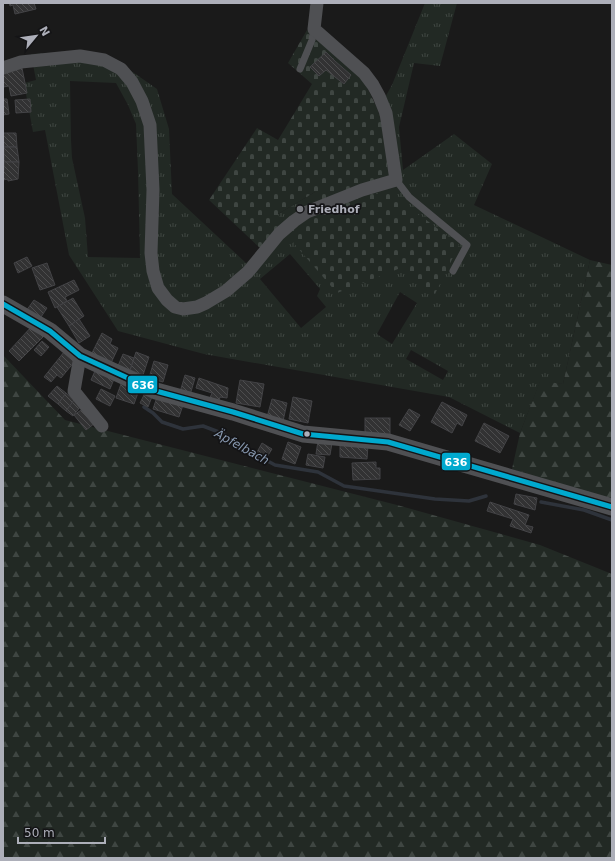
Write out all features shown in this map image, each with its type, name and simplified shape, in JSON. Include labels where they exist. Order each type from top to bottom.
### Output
[{"type":"street","points":[[3,68],[21,62],[80,56],[104,60],[121,69],[132,82],[142,101],[150,125],[153,190],[151,253],[153,271],[158,288],[167,300],[175,307],[183,309],[197,307],[226,291],[248,272],[279,234],[307,212],[362,190],[396,180],[386,113],[379,96],[364,73],[314,29],[318,3]]},
{"type":"street","points":[[3,304],[50,331],[80,356],[156,392],[233,412],[303,434],[388,442],[612,507]]},
{"type":"street","points":[[80,356],[74,391],[102,426]]},
{"type":"lane","points":[[300,69],[312,40],[314,29]]},
{"type":"lane","points":[[396,180],[409,197],[466,245],[453,271]]},
{"type":"green space","points":[[425,3],[457,3],[440,66],[414,63],[399,127],[403,170],[454,134],[492,164],[474,205],[590,260],[563,384],[540,382],[520,433],[449,397],[204,354],[118,331],[69,255],[45,130],[33,132],[24,83],[36,80],[31,54],[81,51],[127,68],[157,89],[169,129],[172,194],[246,263],[261,249],[278,214],[387,147],[378,110],[392,85]],"holes":[[[70,81],[116,83],[136,124],[140,258],[88,257],[85,218],[72,158]],[[290,254],[320,289],[317,296],[326,307],[301,328],[260,279]],[[400,292],[417,303],[392,344],[377,334]],[[411,350],[448,371],[443,380],[406,359]]]},
{"type":"green space","points":[[307,30],[361,75],[378,110],[387,147],[387,176],[322,200],[315,192],[278,214],[283,226],[261,249],[209,200],[257,128],[278,140],[312,84],[288,63]]},
{"type":"green space","points":[[361,194],[392,194],[459,245],[435,294],[398,269],[337,293],[284,232],[313,214]]},
{"type":"green space","points":[[590,260],[612,265],[612,503],[512,469],[520,433],[540,381],[563,384]]},
{"type":"green space","points":[[3,355],[65,420],[397,505],[540,545],[612,574],[612,858],[3,858]]},
{"type":"building","points":[[9,3],[34,3],[36,9],[15,14],[13,5],[10,6]]},
{"type":"building","points":[[326,52],[351,75],[344,84],[326,70],[319,76],[310,67]]},
{"type":"building","points":[[22,68],[27,93],[11,96],[9,86],[3,87],[3,72]]},
{"type":"building","points":[[3,99],[7,99],[9,114],[3,115]]},
{"type":"building","points":[[30,99],[31,112],[16,113],[15,100]]},
{"type":"building","points":[[3,133],[16,133],[17,147],[4,147]]},
{"type":"building","points":[[4,147],[17,147],[19,162],[4,162]]},
{"type":"building","points":[[4,162],[19,162],[18,179],[8,181],[8,179],[3,180]]},
{"type":"building","points":[[27,257],[32,266],[18,273],[14,263]]},
{"type":"building","points":[[47,263],[55,285],[40,290],[32,268]]},
{"type":"building","points":[[74,280],[79,290],[65,297],[67,301],[55,308],[48,292]]},
{"type":"building","points":[[73,298],[84,316],[69,326],[57,307]]},
{"type":"building","points":[[34,300],[47,308],[39,320],[26,311]]},
{"type":"building","points":[[79,319],[90,336],[79,343],[69,326]]},
{"type":"building","points":[[33,325],[44,336],[19,361],[9,351]]},
{"type":"building","points":[[102,333],[112,339],[110,344],[118,348],[111,363],[92,353]]},
{"type":"building","points":[[42,341],[49,347],[41,356],[34,350]]},
{"type":"building","points":[[64,352],[75,361],[61,378],[57,375],[51,382],[44,377]]},
{"type":"building","points":[[136,352],[149,357],[143,375],[130,370]]},
{"type":"building","points":[[123,354],[134,358],[130,370],[118,366]]},
{"type":"building","points":[[154,361],[168,365],[163,382],[149,378]]},
{"type":"building","points":[[95,371],[114,379],[110,389],[91,380]]},
{"type":"building","points":[[185,375],[195,378],[190,395],[180,392]]},
{"type":"building","points":[[199,378],[228,388],[227,398],[220,397],[218,404],[209,400],[212,393],[196,388]]},
{"type":"building","points":[[240,380],[264,384],[260,407],[236,403]]},
{"type":"building","points":[[122,381],[140,387],[134,404],[116,398]]},
{"type":"building","points":[[57,386],[66,393],[58,404],[48,396]]},
{"type":"building","points":[[101,389],[115,396],[110,406],[96,399]]},
{"type":"building","points":[[146,391],[153,394],[148,407],[140,403]]},
{"type":"building","points":[[66,393],[74,400],[66,411],[58,404]]},
{"type":"building","points":[[157,397],[183,405],[179,417],[153,409]]},
{"type":"building","points":[[293,397],[312,401],[308,423],[289,419]]},
{"type":"building","points":[[272,399],[287,403],[283,421],[267,417]]},
{"type":"building","points":[[74,400],[81,406],[73,416],[66,411]]},
{"type":"building","points":[[442,402],[467,415],[462,426],[457,423],[452,433],[431,422]]},
{"type":"building","points":[[84,408],[95,423],[86,430],[74,415]]},
{"type":"building","points":[[409,409],[420,415],[410,431],[399,425]]},
{"type":"building","points":[[365,418],[390,418],[390,436],[365,436]]},
{"type":"building","points":[[484,423],[509,436],[500,453],[475,441]]},
{"type":"building","points":[[318,441],[332,443],[330,455],[316,454]]},
{"type":"building","points":[[288,442],[301,447],[295,464],[282,459]]},
{"type":"building","points":[[262,443],[272,449],[267,457],[257,452]]},
{"type":"building","points":[[340,443],[368,445],[367,459],[340,457]]},
{"type":"building","points":[[308,454],[325,457],[323,468],[306,465]]},
{"type":"building","points":[[376,462],[376,468],[380,468],[380,479],[353,480],[352,463]]},
{"type":"building","points":[[516,494],[537,498],[535,510],[514,504]]},
{"type":"building","points":[[490,502],[529,515],[525,525],[533,527],[531,533],[510,526],[513,519],[487,511]]},
{"type":"waterway","name":"Äpfelbach","points":[[144,407],[162,422],[183,429],[203,426],[224,434],[246,449],[275,465],[318,472],[344,486],[435,499],[469,501],[486,496]]},
{"type":"waterway","name":"Äpfelbach","points":[[541,502],[584,510],[612,520]]},
{"type":"transit line","name":"636","points":[[3,304],[50,331],[80,356],[156,391],[233,412],[303,434],[388,442],[612,507]]},
{"type":"place","name":"Friedhof","points":[[300,209]]}]
